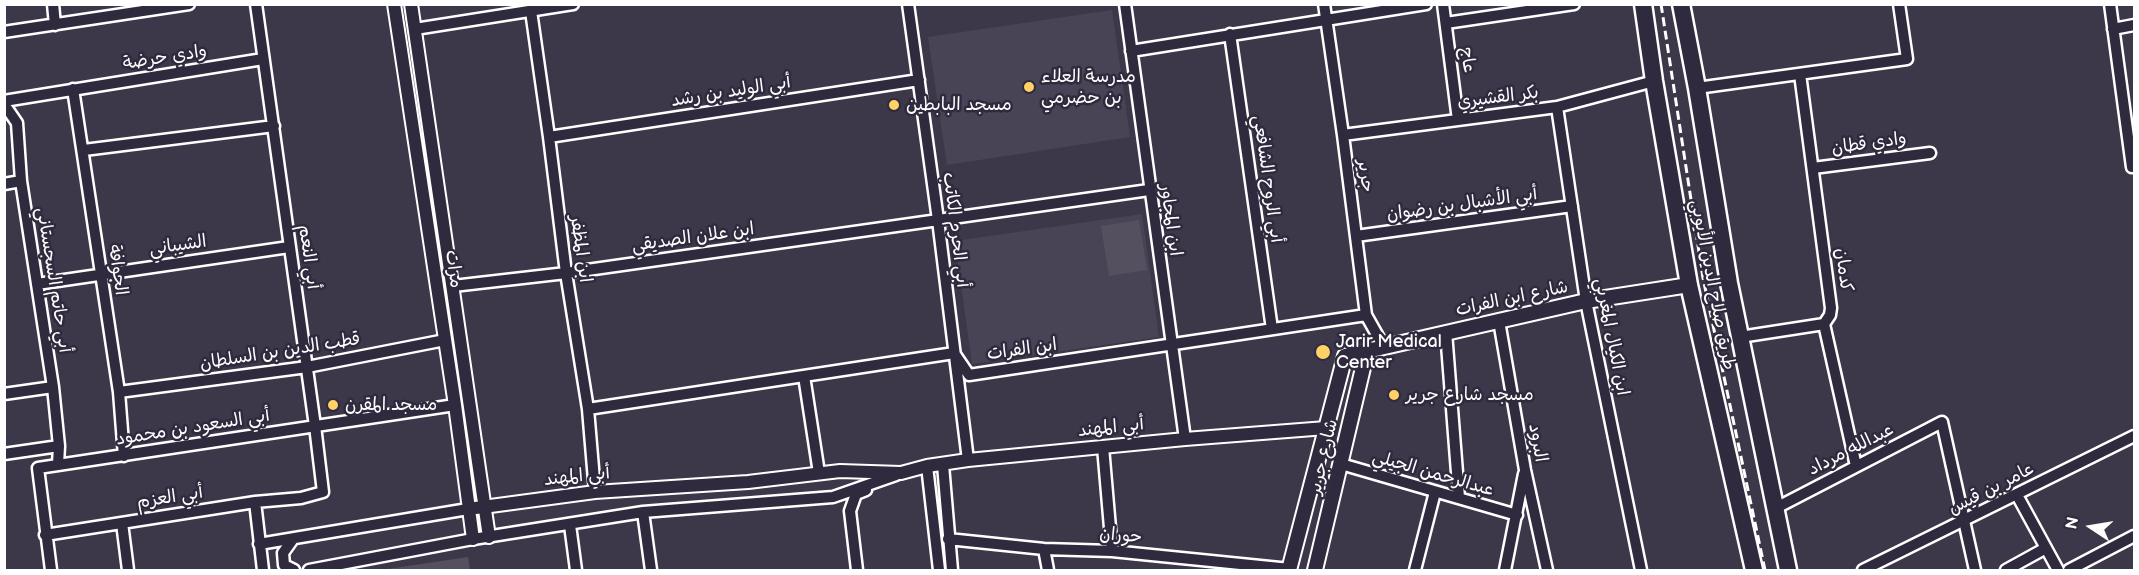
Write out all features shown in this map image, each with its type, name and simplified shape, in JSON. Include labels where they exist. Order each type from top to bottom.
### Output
[{"type":"main road","name":"طريق صلاح الدين الأيوبي","points":[[1643,4],[1689,285],[1754,570]]},
{"type":"main road","name":"طريق صلاح الدين الأيوبي","points":[[1681,4],[1729,283],[1788,570]]},
{"type":"main road","name":"شارع ابن الفرات","points":[[1345,356],[1586,301],[1689,285]]},
{"type":"main road","name":"شارع جرير","points":[[1315,570],[1367,351]]},
{"type":"main road","name":"شارع جرير","points":[[1290,570],[1345,356]]},
{"type":"street","points":[[53,4],[56,25]]},
{"type":"street","points":[[4,32],[189,4]]},
{"type":"street","name":"أبي النعم","points":[[256,4],[315,426],[322,492],[300,498]]},
{"type":"street","name":"مرات","points":[[394,4],[473,539]]},
{"type":"street","name":"مرات","points":[[411,4],[489,537]]},
{"type":"street","points":[[416,29],[573,4]]},
{"type":"street","name":"أبي الحرم الكاتب","points":[[908,4],[968,460]]},
{"type":"street","name":"ابن المجاور","points":[[1125,4],[1185,439]]},
{"type":"street","name":"جرير","points":[[1324,4],[1366,315],[1384,347]]},
{"type":"street","points":[[1131,51],[1426,4]]},
{"type":"street","name":"عاج","points":[[1443,4],[1458,120]]},
{"type":"street","points":[[1446,23],[1574,4]]},
{"type":"street","points":[[1697,88],[1907,59],[1899,4]]},
{"type":"street","points":[[2110,4],[2130,120],[2132,167],[2134,167]]},
{"type":"street","name":"ابن المظفر","points":[[531,11],[566,273],[588,409],[595,492]]},
{"type":"street","points":[[2113,29],[2134,25]]},
{"type":"street","name":"أبي الروح الشافعي","points":[[1230,34],[1272,329]]},
{"type":"street","name":"وادي حرضة","points":[[73,89],[263,59]]},
{"type":"street","name":"كدمان","points":[[1800,74],[1831,308],[1830,315],[1824,324],[1856,466]]},
{"type":"street","name":"أبي الوليد بن رشد","points":[[549,137],[919,80]]},
{"type":"street","name":"بكر القشيري","points":[[1343,135],[1557,107],[1654,81]]},
{"type":"street","name":"أبي حاتم السجستاني","points":[[58,465],[59,446],[53,387],[21,181],[16,123],[4,102],[73,89]]},
{"type":"street","name":"الجوافة","points":[[73,89],[84,150],[118,392],[124,456]]},
{"type":"street","name":"ابن الكيال المغربي","points":[[1557,107],[1586,301],[1641,570]]},
{"type":"street","points":[[84,150],[274,126]]},
{"type":"street","name":"وادي قطان","points":[[1813,168],[1930,153]]},
{"type":"street","points":[[4,184],[21,181]]},
{"type":"street","name":"ابن علان الصديقي","points":[[453,286],[566,273],[1149,190]]},
{"type":"street","name":"أبي الأشبال بن رضوان","points":[[1356,236],[1572,206]]},
{"type":"street","name":"الشيباني","points":[[37,284],[289,247]]},
{"type":"street","name":"ابن الفرات","points":[[954,353],[969,375],[1366,315]]},
{"type":"street","name":"البرود","points":[[1499,321],[1525,470],[1547,570]]},
{"type":"street","points":[[1740,337],[1824,324]]},
{"type":"street","points":[[1446,332],[1459,498]]},
{"type":"street","name":"قطب الدين بن السلطان","points":[[118,392],[307,367],[445,340]]},
{"type":"street","points":[[588,409],[954,353]]},
{"type":"street","points":[[804,376],[819,473]]},
{"type":"street","points":[[4,394],[53,387]]},
{"type":"street","name":"أبي السعود بن محمود","points":[[51,570],[38,468],[455,405]]},
{"type":"street","name":"عبدالله مرداد","points":[[1776,508],[1942,422],[1964,522]]},
{"type":"street","name":"أبي المهند","points":[[309,570],[473,539],[643,512],[832,496],[927,466],[968,460],[1326,428]]},
{"type":"street","name":"عامر بن قيس","points":[[1863,570],[2134,436]]},
{"type":"street","points":[[4,454],[59,446]]},
{"type":"street","points":[[1103,447],[1112,551]]},
{"type":"street","name":"عبدالرحمن الجيلي","points":[[1341,464],[1517,515]]},
{"type":"street","points":[[943,465],[952,570]]},
{"type":"street","points":[[927,466],[939,570]]},
{"type":"street","points":[[463,472],[468,479],[474,480],[479,469]]},
{"type":"street","points":[[1505,570],[1525,470]]},
{"type":"street","name":"أبي المهند","points":[[259,544],[468,509],[595,492],[748,482],[840,471],[902,473]]},
{"type":"street","points":[[857,570],[850,511],[856,494],[902,473]]},
{"type":"street","points":[[1415,570],[1435,492]]},
{"type":"street","points":[[2018,495],[2058,570]]},
{"type":"street","name":"أبي العزم","points":[[45,535],[255,502],[300,498]]},
{"type":"street","points":[[255,502],[263,570]]},
{"type":"street","points":[[643,512],[651,570]]},
{"type":"street","points":[[122,522],[128,570]]},
{"type":"street","points":[[1964,522],[1975,570]]},
{"type":"street","points":[[570,525],[576,570]]},
{"type":"street","points":[[2069,570],[2134,536]]},
{"type":"street","points":[[293,539],[283,553],[284,566],[294,570]]},
{"type":"street","name":"حوران","points":[[948,539],[1044,549],[1112,551],[1190,558],[1290,570]]},
{"type":"street","points":[[2006,570],[2046,548]]},
{"type":"street","points":[[1044,549],[1048,570]]},
{"type":"street","points":[[1187,570],[1190,558]]},
{"type":"shaded area","name":"مدرسة العلاء بن حضرمي","points":[[1112,10],[1130,137],[947,165],[928,37]]},
{"type":"shaded area","points":[[1142,214],[1159,337],[972,364],[955,241]]},
{"type":"shaded area","points":[[1139,220],[1147,270],[1109,276],[1101,226]]},
{"type":"shaded area","points":[[468,557],[470,570],[381,570]]},
{"type":"railway","points":[[1661,4],[1703,278],[1765,570]]},
{"type":"place","name":"مدرسة العلاء بن حضرمي","points":[[1029,87]]},
{"type":"place","name":"مسجد البابطين","points":[[894,105]]},
{"type":"place","name":"Jarir Medical Center","points":[[1323,352]]},
{"type":"place","name":"مسجد شارع جرير","points":[[1394,395]]},
{"type":"place","name":"مسجد المقرن","points":[[333,405]]}]
